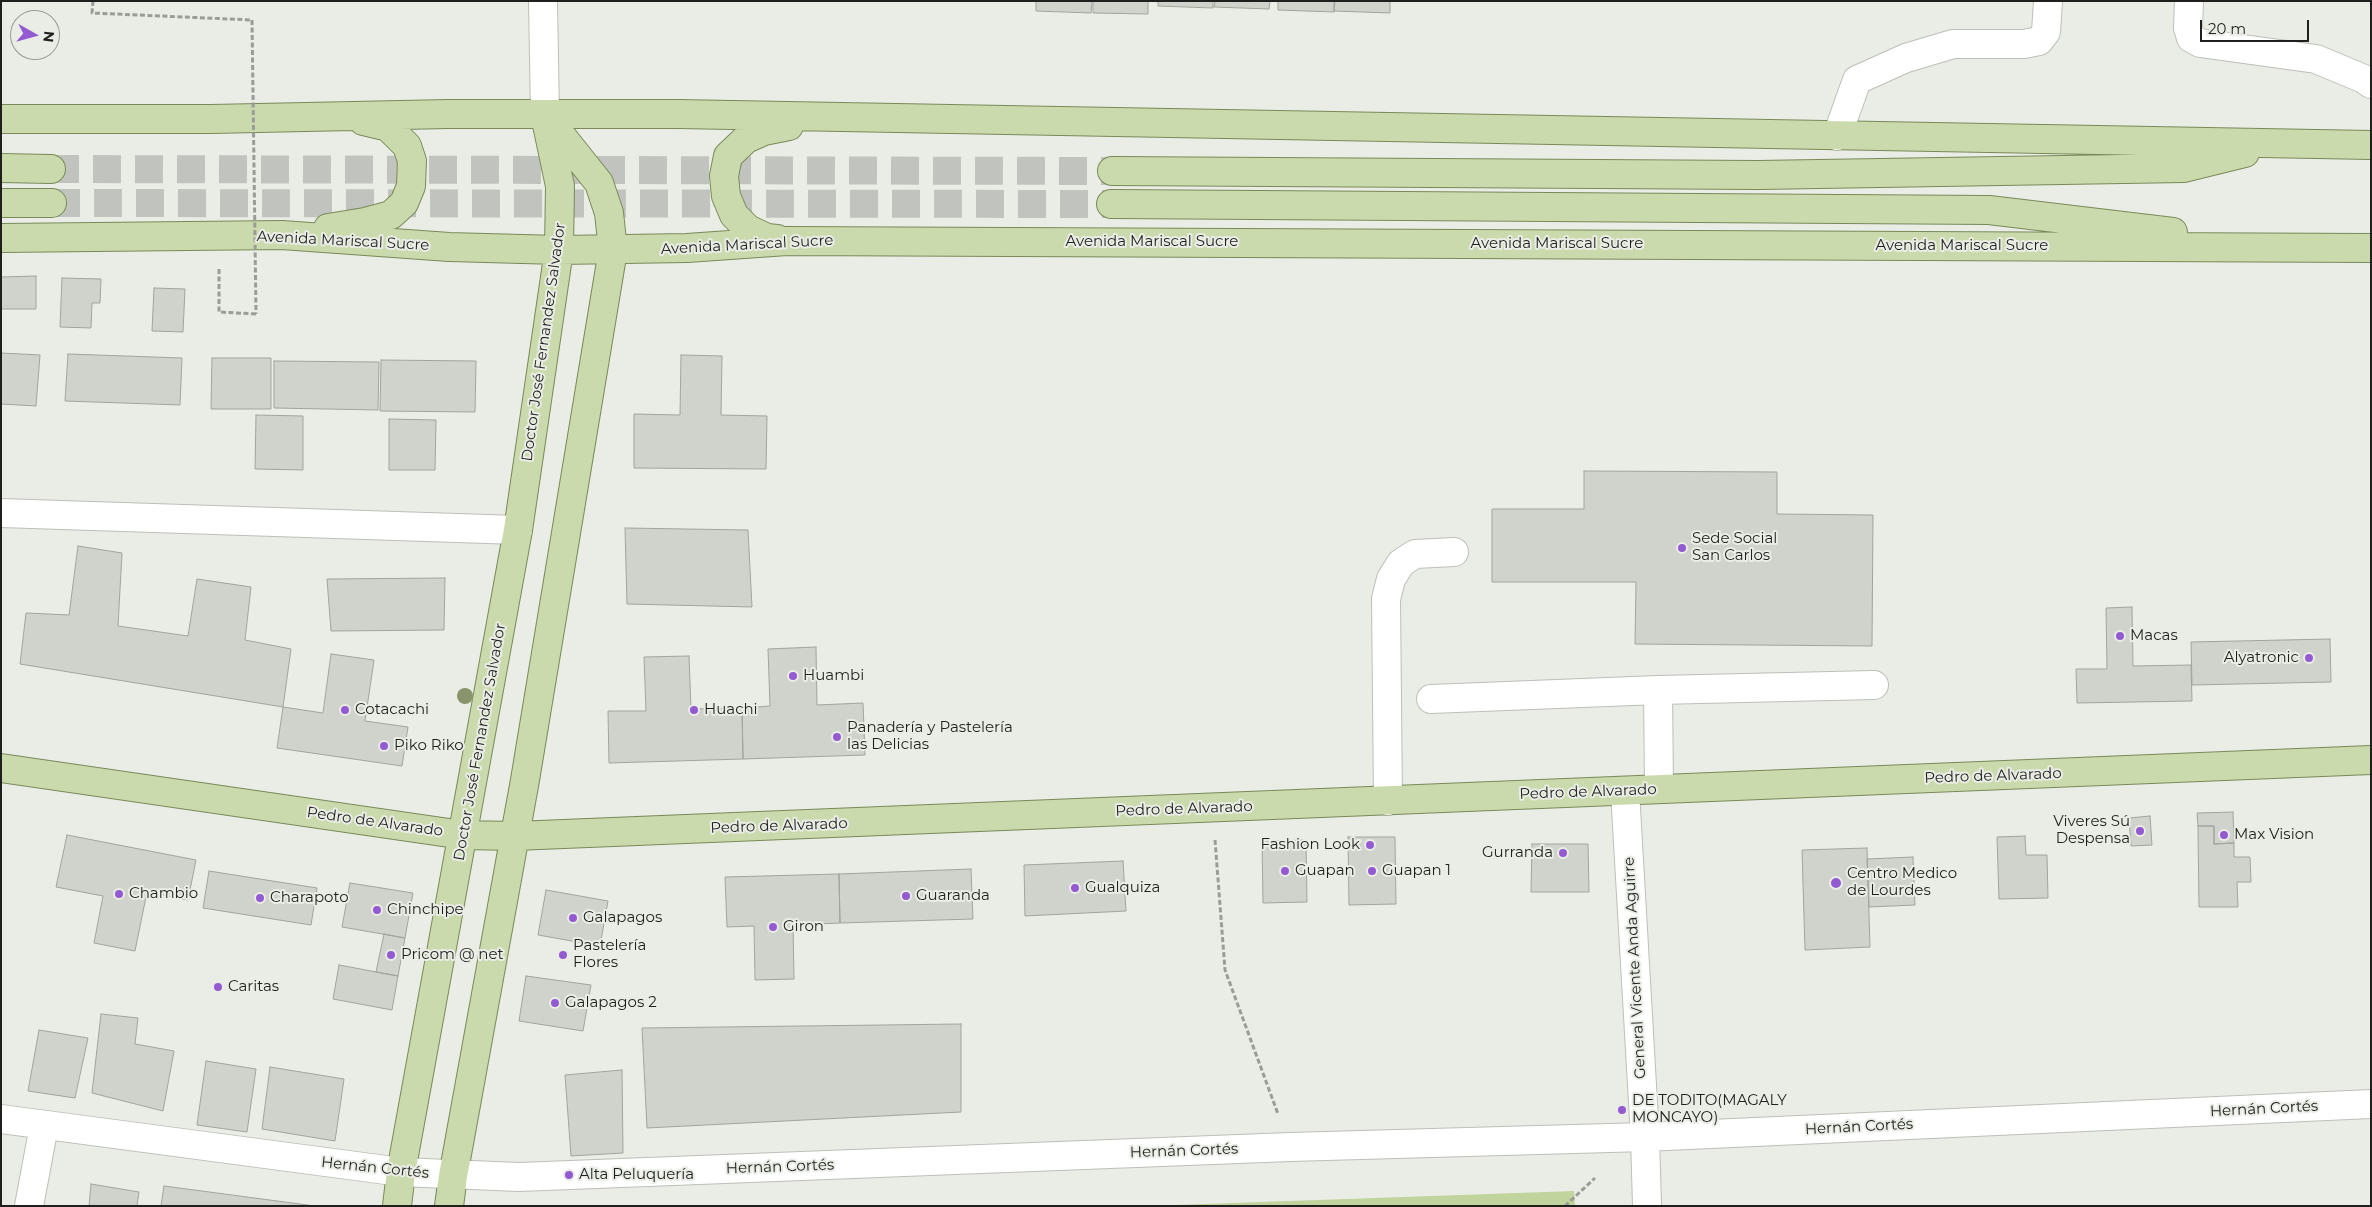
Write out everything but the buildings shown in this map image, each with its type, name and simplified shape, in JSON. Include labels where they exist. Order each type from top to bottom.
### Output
[{"type":"main road","points":[[1,119],[211,119],[678,114],[2371,145]]},
{"type":"main road","points":[[450,1206],[453,1176],[515,836],[613,250],[609,213],[599,184],[545,115]]},
{"type":"main road","name":"Doctor José Fernandez Salvador","points":[[397,1206],[401,1172],[464,835],[518,530],[559,250],[560,186],[545,115]]},
{"type":"main road","points":[[282,235],[365,222],[391,215],[404,203],[411,186],[412,161],[407,146],[388,127],[347,117]]},
{"type":"main road","points":[[787,241],[767,238],[748,229],[734,215],[726,196],[724,176],[728,156],[746,139],[764,131],[837,118]]},
{"type":"main road","points":[[1112,171],[1758,175],[2184,168],[2286,144]]},
{"type":"main road","points":[[1,168],[51,168]]},
{"type":"main road","points":[[1,203],[52,203]]},
{"type":"main road","name":"Avenida Mariscal Sucre","points":[[1111,204],[1989,210],[2304,248]]},
{"type":"main road","name":"Avenida Mariscal Sucre","points":[[1,238],[282,235],[448,247],[559,250],[687,248],[787,241],[2371,248]]},
{"type":"main road","name":"Pedro de Alvarado","points":[[1,768],[464,835],[515,836],[2371,760]]},
{"type":"street","points":[[543,1],[545,115]]},
{"type":"street","points":[[1837,136],[1857,80],[1906,58],[1953,44],[2024,44],[2039,41],[2046,32],[2048,1]]},
{"type":"street","points":[[2188,1],[2188,28],[2191,38],[2200,42],[2316,59],[2364,79],[2371,84]]},
{"type":"street","points":[[1,513],[518,530]]},
{"type":"street","points":[[1388,800],[1386,599],[1390,578],[1401,563],[1415,554],[1454,552]]},
{"type":"street","points":[[1431,699],[1658,690],[1874,685]]},
{"type":"street","points":[[1658,690],[1659,789]]},
{"type":"street","name":"General Vicente Anda Aguirre","points":[[1625,791],[1645,1137],[1647,1206]]},
{"type":"street","name":"Hernán Cortés","points":[[1,1119],[401,1172],[453,1176],[536,1176],[1290,1147],[1645,1137],[2371,1104]]},
{"type":"street","points":[[29,1206],[44,1126]]},
{"type":"path","points":[[93,1],[92,13],[252,20],[256,314],[219,312],[221,236]]},
{"type":"path","points":[[1212,808],[1225,970],[1290,1147]]},
{"type":"path","points":[[1565,1206],[1595,1178]]},
{"type":"green space","points":[[1574,1191],[1575,1206],[1147,1206]]},
{"type":"tunnel","points":[[51,169],[1112,171]]},
{"type":"tunnel","points":[[52,203],[1111,204]]},
{"type":"place","name":"Sede Social San Carlos","points":[[1682,548]]},
{"type":"place","name":"Macas","points":[[2120,636]]},
{"type":"place","name":"Alyatronic","points":[[2309,658]]},
{"type":"place","name":"Huambi","points":[[793,676]]},
{"type":"place","name":"Cotacachi","points":[[345,710]]},
{"type":"place","name":"Huachi","points":[[694,710]]},
{"type":"place","name":"Panadería y Pastelería las Delicias","points":[[837,737]]},
{"type":"place","name":"Piko Riko","points":[[384,746]]},
{"type":"place","name":"Viveres Sú Despensa","points":[[2140,831]]},
{"type":"place","name":"Max Vision","points":[[2224,835]]},
{"type":"place","name":"Fashion Look","points":[[1370,845]]},
{"type":"place","name":"Gurranda","points":[[1563,853]]},
{"type":"place","name":"Guapan","points":[[1285,871]]},
{"type":"place","name":"Guapan 1","points":[[1372,871]]},
{"type":"place","name":"Centro Medico de Lourdes","points":[[1836,883]]},
{"type":"place","name":"Gualquiza","points":[[1075,888]]},
{"type":"place","name":"Chambio","points":[[119,894]]},
{"type":"place","name":"Guaranda","points":[[906,896]]},
{"type":"place","name":"Charapoto","points":[[260,898]]},
{"type":"place","name":"Chinchipe","points":[[377,910]]},
{"type":"place","name":"Galapagos","points":[[573,918]]},
{"type":"place","name":"Giron","points":[[773,927]]},
{"type":"place","name":"Pricom @ net","points":[[391,955]]},
{"type":"place","name":"Pastelería Flores","points":[[563,955]]},
{"type":"place","name":"Caritas","points":[[218,987]]},
{"type":"place","name":"Galapagos 2","points":[[555,1003]]},
{"type":"place","name":"DE TODITO(MAGALY MONCAYO)","points":[[1622,1110]]},
{"type":"place","name":"Alta Peluquería","points":[[569,1175]]}]
